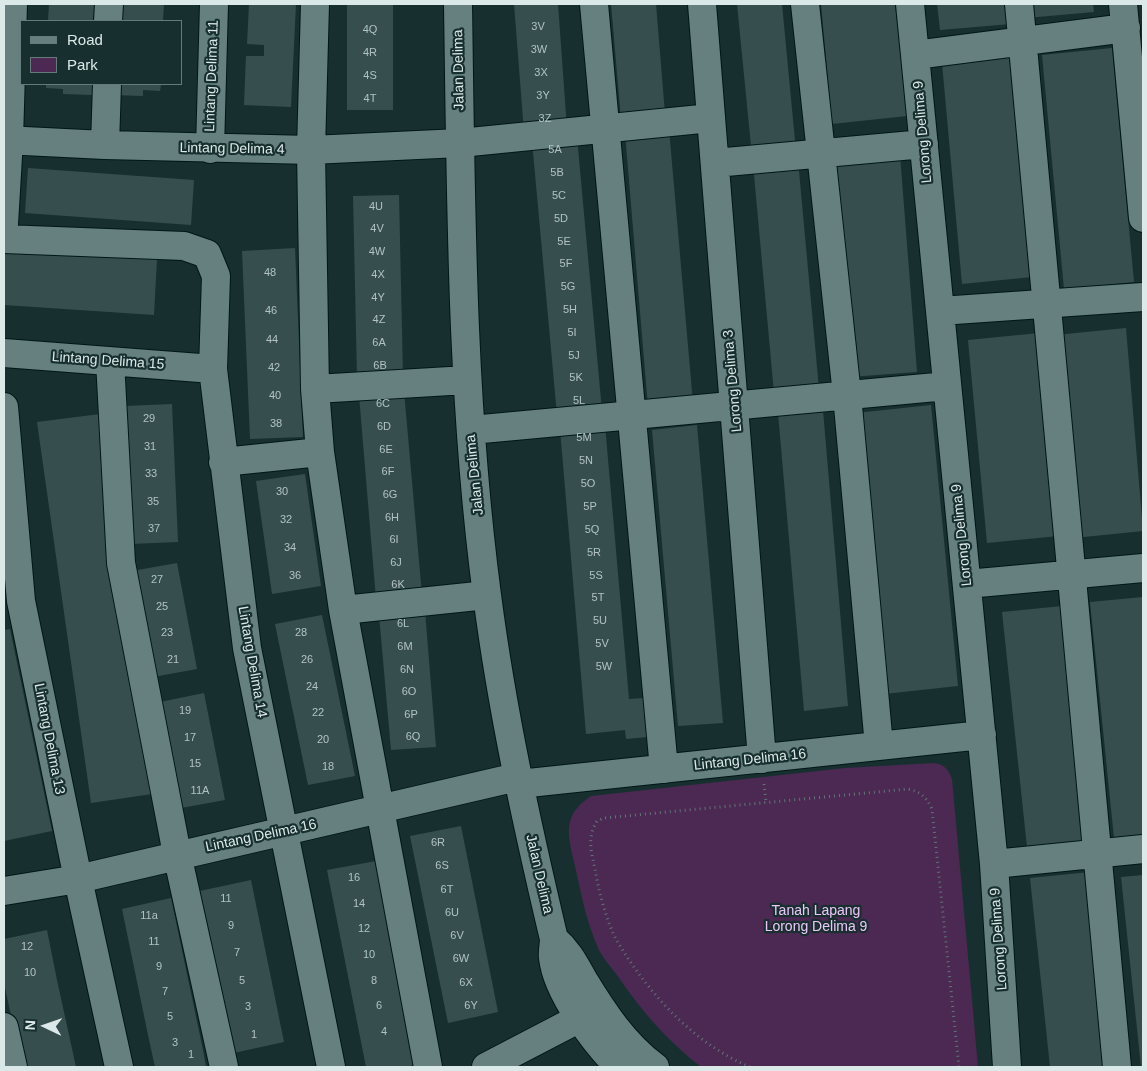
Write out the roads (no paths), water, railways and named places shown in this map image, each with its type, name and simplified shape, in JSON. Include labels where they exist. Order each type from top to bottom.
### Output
[{"type":"street","points":[[4,224],[13,4]]},
{"type":"street","points":[[108,20],[109,4]]},
{"type":"street","name":"Lintang Delima 11","points":[[210,148],[214,4]]},
{"type":"street","points":[[315,4],[311,150],[315,389],[320,452],[343,610],[428,1067]]},
{"type":"street","name":"Jalan Delima","points":[[458,4],[467,380],[487,595],[518,781],[554,939],[553,958],[561,985],[580,1018],[608,1056],[619,1067]]},
{"type":"street","points":[[594,4],[664,769]]},
{"type":"street","name":"Lorong Delima 3","points":[[702,4],[762,758]]},
{"type":"street","points":[[805,4],[847,395],[879,746]]},
{"type":"street","name":"Lorong Delima 9","points":[[910,4],[994,864],[1007,1067]]},
{"type":"street","points":[[1019,4],[1117,1067]]},
{"type":"street","points":[[916,55],[1023,41],[1125,16],[1137,78],[1143,218]]},
{"type":"street","points":[[105,145],[107,85]]},
{"type":"street","name":"Lintang Delima 4","points":[[6,140],[105,145],[311,150],[460,143],[711,118]]},
{"type":"street","points":[[715,163],[924,144]]},
{"type":"street","name":"Lintang Delima 14","points":[[4,239],[184,246],[207,254],[216,276],[213,369],[247,648],[331,1067]]},
{"type":"street","points":[[940,311],[1143,298]]},
{"type":"street","name":"Lintang Delima 15","points":[[4,353],[213,369]]},
{"type":"street","points":[[110,361],[121,563],[177,854],[224,1067]]},
{"type":"street","points":[[315,389],[467,380]]},
{"type":"street","points":[[471,430],[947,386]]},
{"type":"street","name":"Lintang Delima 13","points":[[4,407],[12,602],[78,878],[119,1067]]},
{"type":"street","points":[[223,462],[320,452]]},
{"type":"street","points":[[967,584],[1143,568]]},
{"type":"street","points":[[343,610],[487,595]]},
{"type":"street","name":"Lintang Delima 16","points":[[4,891],[78,878],[285,830],[518,781],[664,769],[982,735]]},
{"type":"street","points":[[994,864],[1143,849]]},
{"type":"street","points":[[554,939],[568,951],[613,1026],[631,1046],[655,1067]]},
{"type":"street","points":[[486,1067],[580,1018]]},
{"type":"street","points":[[4,1027],[13,1067]]},
{"type":"park label","name":"Tanah Lapang Lorong Delima 9","points":[[816,920]]}]
